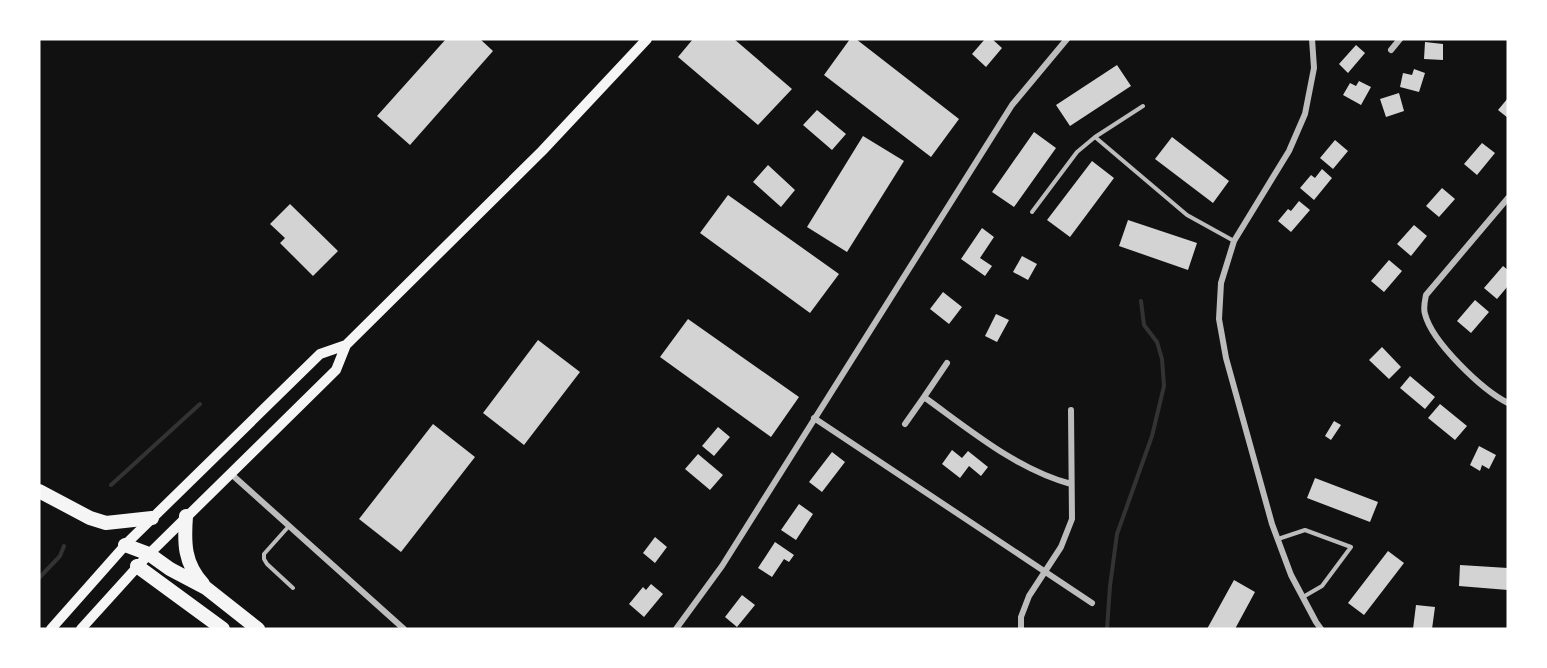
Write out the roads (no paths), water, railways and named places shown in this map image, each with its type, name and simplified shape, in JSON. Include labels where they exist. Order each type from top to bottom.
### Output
[{"type":"highway","points":[[39,491],[90,518],[106,523],[152,518]]},
{"type":"highway","points":[[186,516],[184,542],[187,559],[206,588]]},
{"type":"highway","points":[[125,545],[148,554],[170,569],[206,588],[258,629]]},
{"type":"highway","points":[[137,566],[223,629]]},
{"type":"main road","points":[[81,629],[148,554],[336,370],[346,345],[547,146],[646,39]]},
{"type":"main road","points":[[51,629],[125,545],[320,354],[346,345]]},
{"type":"street","points":[[676,629],[722,566],[1012,105],[1067,39]]},
{"type":"street","points":[[1312,39],[1314,68],[1305,114],[1298,134],[1234,241],[1221,283],[1219,319],[1221,339],[1278,539],[1291,575],[1321,629]]},
{"type":"street","points":[[1391,50],[1400,39]]},
{"type":"street","points":[[1508,198],[1426,295],[1424,312],[1434,334],[1472,378],[1508,403]]},
{"type":"street","points":[[905,424],[947,363]]},
{"type":"street","points":[[924,397],[1033,471],[1071,484]]},
{"type":"street","points":[[1021,629],[1021,617],[1029,596],[1060,547],[1072,519],[1071,410]]},
{"type":"street","points":[[814,418],[1092,603]]},
{"type":"street","points":[[230,473],[404,629]]},
{"type":"lane","points":[[1032,212],[1077,152],[1095,136],[1143,106]]},
{"type":"lane","points":[[1095,136],[1187,215],[1234,241]]},
{"type":"lane","points":[[289,526],[264,554],[264,559],[293,588]]},
{"type":"lane","points":[[1278,539],[1305,530],[1351,547],[1322,586],[1302,597]]},
{"type":"waterway","points":[[1107,629],[1117,534],[1152,436],[1164,386],[1162,359],[1157,342],[1144,325],[1141,301]]},
{"type":"waterway","points":[[111,485],[200,404]]},
{"type":"waterway","points":[[39,578],[60,556],[64,546]]}]
